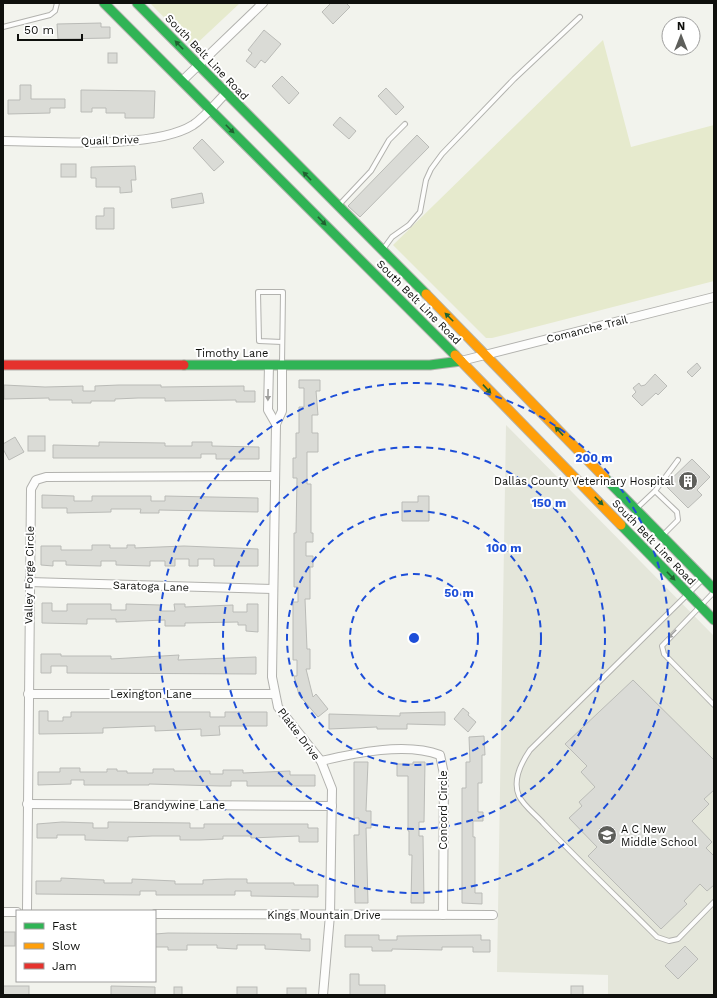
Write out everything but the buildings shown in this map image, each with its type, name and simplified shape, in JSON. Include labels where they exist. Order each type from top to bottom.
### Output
[{"type":"main road","name":"South Belt Line Road","points":[[104,3],[183,80],[461,361],[714,620]]},
{"type":"main road","name":"South Belt Line Road","points":[[137,3],[337,206],[486,354],[714,590]]},
{"type":"main road","name":"Timothy Lane","points":[[3,365],[430,365],[461,361]]},
{"type":"street","points":[[183,80],[263,3]]},
{"type":"street","name":"Quail Drive","points":[[3,141],[133,141],[169,135],[193,125],[226,93]]},
{"type":"street","name":"Comanche Trail","points":[[461,361],[714,297]]},
{"type":"street","name":"Platte Drive","points":[[269,365],[268,410],[276,424]]},
{"type":"street","name":"Platte Drive","points":[[282,365],[282,410],[276,424],[272,678],[274,694],[278,707],[320,761],[332,789],[330,915],[323,995]]},
{"type":"street","name":"Valley Forge Circle","points":[[27,910],[29,582],[31,489],[36,480],[46,477],[275,476]]},
{"type":"street","name":"Saratoga Lane","points":[[29,582],[273,589]]},
{"type":"street","name":"Lexington Lane","points":[[28,694],[274,694]]},
{"type":"street","name":"Concord Circle","points":[[320,761],[349,755],[389,750],[429,750],[440,755],[444,774],[443,915]]},
{"type":"street","name":"Brandywine Lane","points":[[27,804],[332,806]]},
{"type":"street","points":[[3,912],[16,912]]},
{"type":"street","name":"Kings Mountain Drive","points":[[156,914],[493,915]]},
{"type":"lane","points":[[3,27],[50,16],[56,11],[57,3]]},
{"type":"lane","points":[[382,250],[392,238],[409,225],[420,212],[426,180],[431,169],[442,154],[514,79],[580,17]]},
{"type":"lane","points":[[337,206],[371,171],[389,140],[405,124]]},
{"type":"lane","points":[[282,342],[259,341],[258,292],[283,292],[282,365]]},
{"type":"lane","points":[[636,509],[655,491],[678,460]]},
{"type":"lane","points":[[655,491],[677,512],[678,520],[662,536]]},
{"type":"lane","points":[[703,578],[530,750],[522,762],[518,772],[517,787],[519,797],[540,820],[657,937],[669,941],[678,939],[714,902]]},
{"type":"lane","points":[[714,590],[662,646],[664,654],[714,705]]},
{"type":"shaded area","name":"A C New Middle School","points":[[506,425],[714,636],[714,995],[608,995],[608,975],[497,972]]},
{"type":"green space","points":[[150,3],[240,3],[193,47]]},
{"type":"green space","points":[[603,40],[631,147],[714,125],[714,281],[492,338],[486,338],[393,245]]},
{"type":"traffic: fast","points":[[104,3],[455,355]]},
{"type":"traffic: fast","points":[[137,3],[426,294]]},
{"type":"traffic: fast","points":[[184,365],[430,365],[461,361]]},
{"type":"traffic: fast","points":[[605,478],[714,589]]},
{"type":"traffic: fast","points":[[621,525],[714,620]]},
{"type":"traffic: slow","points":[[426,294],[605,478]]},
{"type":"traffic: slow","points":[[455,355],[621,525]]},
{"type":"traffic: jam","points":[[3,365],[184,365]]},
{"type":"place","name":"Dallas County Veterinary Hospital","points":[[688,481]]},
{"type":"place","name":"A C New Middle School","points":[[607,835]]}]
